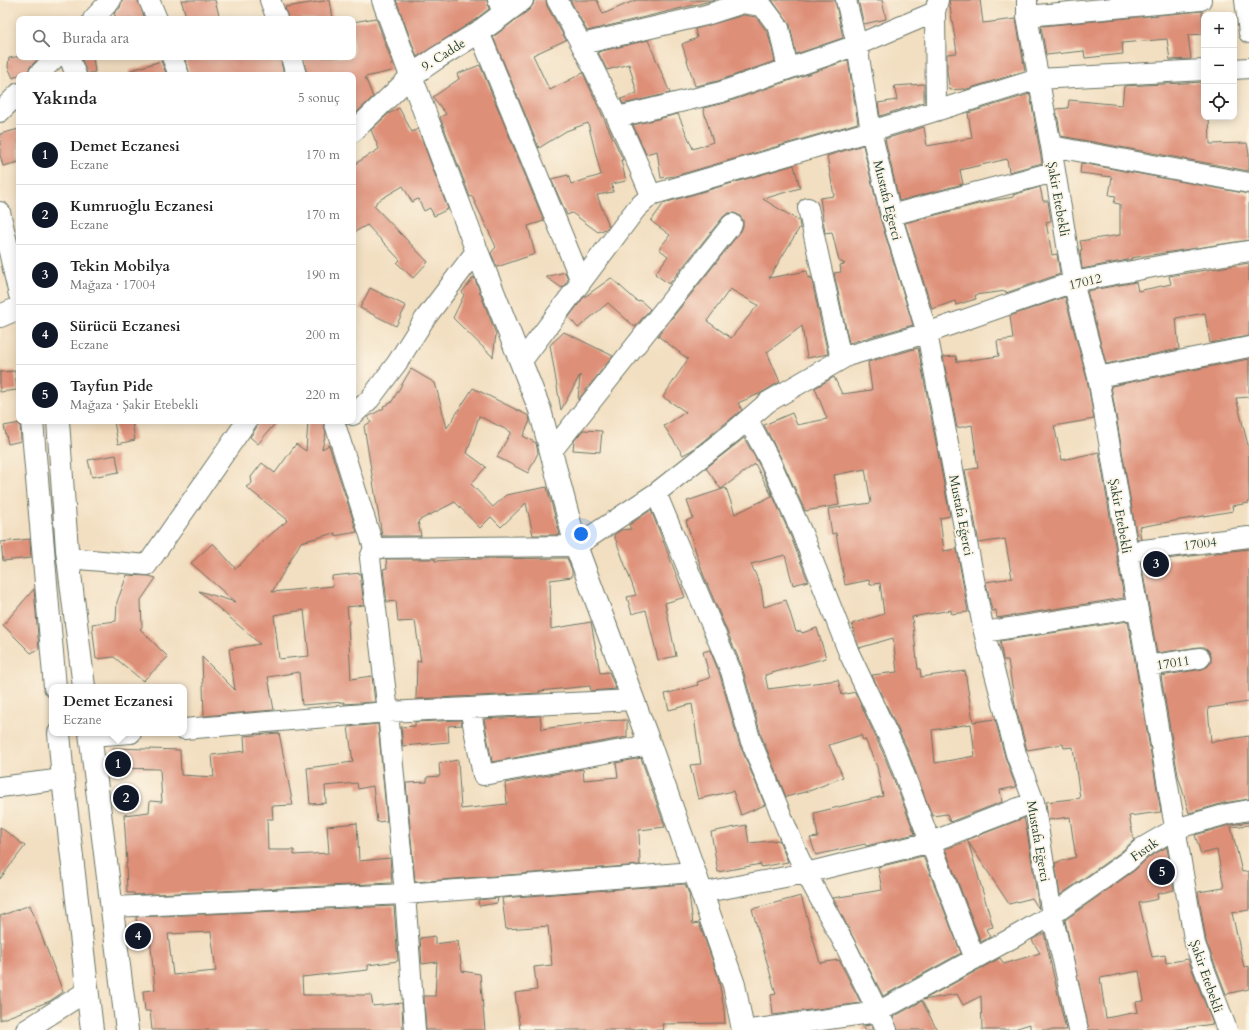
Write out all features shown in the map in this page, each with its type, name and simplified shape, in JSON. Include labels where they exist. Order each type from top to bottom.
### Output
[{"type":"street","points":[[96,16],[111,0]]},
{"type":"street","points":[[149,0],[156,16]]},
{"type":"street","points":[[270,0],[276,16]]},
{"type":"street","name":"9. Cadde","points":[[383,0],[411,76],[479,32],[500,7],[522,0]]},
{"type":"street","points":[[557,0],[582,44],[618,117],[651,195]]},
{"type":"street","name":"Mustafa Eğerci","points":[[846,0],[857,45],[871,131],[890,215],[927,333],[984,632],[1016,754],[1034,802],[1052,914],[1078,1030]]},
{"type":"street","points":[[1027,8],[1201,0]]},
{"type":"street","points":[[1245,0],[1249,33]]},
{"type":"street","points":[[582,44],[706,14],[743,3],[760,3],[779,28],[788,69]]},
{"type":"street","points":[[618,117],[722,92],[857,45],[936,6],[936,111]]},
{"type":"street","name":"Şakir Etebekli","points":[[1027,8],[1038,80],[1051,146],[1054,172],[1074,282],[1098,377],[1174,829],[1195,944],[1227,1030]]},
{"type":"street","points":[[479,32],[581,281]]},
{"type":"street","points":[[41,72],[53,60]]},
{"type":"street","points":[[70,60],[75,72]]},
{"type":"street","points":[[173,60],[178,72]]},
{"type":"street","points":[[292,60],[295,72]]},
{"type":"street","points":[[1237,69],[1249,68]]},
{"type":"street","points":[[520,362],[636,209],[651,195],[871,131],[1038,80],[1201,70]]},
{"type":"street","points":[[356,129],[411,76],[520,362],[540,410],[576,546],[650,745],[734,985],[743,1030]]},
{"type":"street","points":[[0,112],[16,96]]},
{"type":"street","points":[[1051,146],[1249,183]]},
{"type":"street","points":[[890,215],[1054,172]]},
{"type":"street","points":[[808,208],[841,360]]},
{"type":"street","points":[[0,212],[16,282]]},
{"type":"street","points":[[551,452],[732,224]]},
{"type":"street","points":[[356,412],[370,399],[424,320],[477,250]]},
{"type":"street","name":"17012","points":[[576,546],[656,493],[748,420],[768,402],[847,356],[927,333],[1074,282],[1191,260],[1249,251]]},
{"type":"street","points":[[0,316],[16,309]]},
{"type":"street","points":[[1098,377],[1249,347]]},
{"type":"street","points":[[748,420],[770,462],[802,533],[849,653],[895,750],[975,959]]},
{"type":"street","points":[[32,424],[55,684]]},
{"type":"street","points":[[58,424],[68,558],[84,684]]},
{"type":"street","points":[[68,558],[147,565],[245,424]]},
{"type":"street","points":[[339,424],[374,548],[370,558],[388,712],[405,894],[415,1030]]},
{"type":"street","points":[[656,493],[731,671],[750,739],[806,873],[887,1030]]},
{"type":"street","name":"17004","points":[[1127,552],[1249,537]]},
{"type":"street","points":[[374,548],[576,546]]},
{"type":"street","points":[[984,632],[1137,608]]},
{"type":"street","name":"17011","points":[[1147,666],[1200,658]]},
{"type":"street","points":[[187,729],[388,712],[633,700]]},
{"type":"street","points":[[470,708],[483,775],[650,745]]},
{"type":"street","points":[[59,736],[92,1030]]},
{"type":"street","points":[[90,736],[127,1030]]},
{"type":"street","points":[[0,787],[63,780]]},
{"type":"street","points":[[701,893],[806,873],[931,842],[1034,802]]},
{"type":"street","name":"Fıstık","points":[[878,1012],[975,959],[1052,914],[1128,861],[1142,848],[1174,829],[1227,814],[1249,810]]},
{"type":"street","points":[[112,907],[405,894],[694,872]]},
{"type":"street","points":[[26,1030],[87,991]]},
{"type":"street","points":[[750,1030],[878,1012]]},
{"type":"building","points":[[122,0],[138,0],[144,16],[115,16],[114,13],[120,8]]},
{"type":"building","points":[[181,0],[215,0],[219,16],[186,16]]},
{"type":"building","points":[[330,0],[333,16],[287,16],[285,7]]},
{"type":"building","points":[[396,0],[487,0],[489,9],[472,22],[417,57]]},
{"type":"building","points":[[534,0],[546,0],[547,6],[566,40],[533,55],[547,85],[550,90],[583,73],[623,160],[621,160],[626,181],[612,184],[613,192],[597,195],[609,226],[598,232],[572,213],[567,215],[551,179],[568,175],[571,184],[601,175],[588,123],[566,131],[539,148],[493,37],[529,10],[533,5]]},
{"type":"building","points":[[570,0],[597,0],[603,14],[636,0],[715,0],[587,31]]},
{"type":"building","points":[[772,0],[835,0],[843,38],[796,54],[790,25]]},
{"type":"building","points":[[858,0],[882,0],[886,19],[864,24]]},
{"type":"building","points":[[949,0],[980,0],[983,23],[1016,19],[1025,71],[964,90],[950,90],[947,71],[947,54],[957,53]]},
{"type":"building","points":[[1202,11],[1201,34],[1188,35],[1191,59],[1170,60],[1167,39],[1122,43],[1123,54],[1085,58],[1084,51],[1046,55],[1041,26]]},
{"type":"building","points":[[744,15],[756,17],[768,33],[775,61],[718,81],[695,86],[682,44],[697,38],[695,29]]},
{"type":"building","points":[[376,18],[393,65],[391,65],[392,71],[365,77],[373,97],[356,113],[356,72],[306,72],[304,60],[356,60],[356,21]]},
{"type":"building","points":[[648,40],[670,93],[623,104],[621,99],[637,93],[629,64],[607,70],[598,52]]},
{"type":"building","points":[[16,57],[16,60],[37,60],[30,67],[28,72],[16,72],[16,76],[13,78],[8,67],[9,58]]},
{"type":"building","points":[[82,60],[93,60],[95,72],[86,72]]},
{"type":"building","points":[[185,60],[281,60],[283,72],[189,72]]},
{"type":"building","points":[[848,60],[858,123],[675,176],[661,178],[657,151],[646,154],[633,125],[678,114],[693,149],[713,142],[703,108],[725,103]]},
{"type":"building","points":[[161,61],[166,72],[129,72]]},
{"type":"building","points":[[480,65],[544,221],[528,226],[535,254],[497,267],[491,253],[496,247],[472,196],[470,197],[440,117],[446,114],[433,97],[459,79],[457,74]]},
{"type":"building","points":[[1201,82],[1201,120],[1209,120],[1210,144],[1247,143],[1249,154],[1249,171],[1061,136],[1056,109],[1068,108],[1069,100],[1122,105],[1124,86]]},
{"type":"building","points":[[924,84],[924,102],[880,116],[878,103],[897,100],[894,86]]},
{"type":"building","points":[[1030,94],[1042,163],[1009,172],[1007,159],[960,170],[963,184],[899,201],[885,139],[924,127],[927,146],[972,138],[968,113]]},
{"type":"building","points":[[399,108],[412,132],[418,129],[448,209],[434,216],[430,208],[424,211],[418,199],[412,202],[403,186],[376,202],[374,206],[428,262],[413,278],[397,263],[400,260],[367,225],[356,231],[356,163],[379,149],[371,130],[388,114]]},
{"type":"building","points":[[16,130],[16,163],[3,166],[0,155],[0,134]]},
{"type":"building","points":[[863,145],[880,218],[913,325],[849,343],[834,273],[841,272],[840,265],[845,264],[839,261],[832,232],[825,233],[820,198],[834,196],[827,156]]},
{"type":"building","points":[[1081,163],[1249,194],[1249,240],[1131,258],[1132,259],[1082,269],[1080,250],[1082,250],[1080,241],[1120,235],[1120,204],[1114,203],[1116,196],[1109,195],[1112,177],[1080,173]]},
{"type":"building","points":[[794,165],[800,188],[763,199],[799,221],[800,227],[769,278],[807,271],[808,278],[811,277],[828,354],[807,358],[802,326],[767,352],[780,382],[761,393],[738,403],[742,410],[692,450],[683,455],[664,426],[686,412],[663,397],[688,359],[658,336],[741,231],[743,220],[739,215],[734,213],[728,213],[723,217],[669,284],[655,274],[668,256],[659,249],[670,235],[651,221],[664,203]],"holes":[[[730,289],[758,305],[731,338],[707,321]]]},
{"type":"building","points":[[1040,187],[1043,201],[1048,201],[1051,221],[1046,222],[1052,255],[1057,254],[1060,274],[1006,293],[1006,291],[975,295],[976,299],[956,305],[955,301],[932,309],[905,223],[990,201],[1014,197],[1013,195]]},
{"type":"building","points":[[1249,263],[1249,336],[1210,343],[1205,313],[1176,318],[1179,349],[1106,364],[1087,291],[1136,282],[1138,291],[1171,284],[1169,276]]},
{"type":"building","points":[[565,272],[568,280],[562,288],[546,277]]},
{"type":"building","points":[[474,277],[496,334],[493,357],[453,318],[464,295],[462,292]]},
{"type":"building","points":[[611,278],[638,302],[640,300],[650,309],[635,327],[608,303],[578,328],[569,317],[583,298]]},
{"type":"building","points":[[370,288],[406,306],[396,326],[360,308]]},
{"type":"building","points":[[1065,297],[1087,379],[1094,419],[1054,426],[1062,460],[1099,452],[1124,598],[997,618],[996,610],[992,611],[986,582],[1012,578],[1005,539],[979,543],[965,470],[978,468],[972,425],[957,428],[943,357],[956,356],[957,362],[999,356],[997,341],[1013,339],[1010,316]]},
{"type":"building","points":[[564,332],[613,356],[578,400],[580,375],[561,410],[550,345]]},
{"type":"building","points":[[918,348],[950,516],[940,518],[944,551],[957,549],[968,612],[951,614],[951,610],[912,617],[918,669],[920,669],[921,677],[965,671],[973,722],[995,719],[1005,757],[1016,787],[1000,790],[1002,802],[950,822],[947,814],[932,816],[906,746],[872,675],[897,672],[893,638],[859,648],[852,624],[884,614],[880,583],[870,585],[869,580],[845,585],[836,533],[832,534],[828,509],[871,503],[865,469],[834,475],[839,505],[805,511],[764,425],[792,413],[797,425],[827,419],[815,388],[834,377],[842,394],[872,390],[868,362]],"holes":[[[971,724],[975,756],[935,763],[932,730]]]},
{"type":"building","points":[[1249,359],[1249,397],[1236,398],[1249,449],[1249,503],[1232,506],[1233,511],[1139,527],[1141,539],[1137,539],[1111,386]]},
{"type":"building","points":[[411,369],[435,383],[447,428],[473,388],[529,416],[530,421],[523,436],[536,443],[538,453],[528,473],[497,457],[511,432],[479,416],[467,453],[486,467],[471,484],[493,507],[506,495],[547,487],[560,535],[533,535],[526,503],[501,527],[491,517],[480,528],[455,502],[418,521],[421,536],[382,536],[364,426],[371,422],[368,417],[384,408],[383,406],[391,403]]},
{"type":"building","points":[[15,371],[16,390],[0,392],[0,372]]},
{"type":"building","points":[[20,424],[21,441],[8,444],[4,426]]},
{"type":"building","points":[[115,424],[132,424],[135,440],[118,444]]},
{"type":"building","points":[[257,424],[275,424],[258,444],[250,437]]},
{"type":"building","points":[[308,424],[324,424],[326,433],[322,449],[329,445],[357,532],[335,536],[335,533],[301,542],[272,592],[333,586],[332,576],[360,573],[364,605],[347,607],[351,679],[372,676],[375,702],[344,704],[344,702],[302,705],[299,672],[268,677],[274,710],[204,716],[202,657],[235,690],[229,649],[260,644],[199,591],[235,602],[191,563],[213,543],[236,569],[263,541],[288,520],[246,487],[252,483],[251,477],[262,463],[275,473],[296,444],[306,451]],"holes":[[[304,610],[309,656],[279,659],[274,615]]]},
{"type":"building","points":[[583,430],[602,431],[600,452],[573,450],[574,441]]},
{"type":"building","points":[[744,438],[760,466],[791,537],[808,581],[793,585],[785,555],[751,564],[761,587],[764,607],[786,600],[796,632],[801,631],[802,633],[817,628],[826,658],[765,675],[768,689],[838,680],[842,695],[855,692],[884,755],[915,834],[866,846],[865,844],[816,855],[810,838],[818,837],[814,813],[883,796],[877,767],[865,739],[863,740],[861,735],[829,745],[843,777],[812,790],[786,797],[761,735],[742,667],[703,574],[686,521],[693,518],[687,501],[726,488],[735,514],[772,496],[755,464],[721,489],[706,468]]},
{"type":"building","points":[[116,455],[119,472],[92,477],[88,460]]},
{"type":"building","points":[[651,510],[685,597],[665,603],[676,656],[658,660],[646,610],[632,614],[627,597],[636,595],[614,535],[621,530],[631,529],[629,525]]},
{"type":"building","points":[[30,539],[31,558],[3,561],[1,542]]},
{"type":"building","points":[[1249,549],[1249,702],[1208,708],[1211,742],[1249,736],[1249,799],[1224,803],[1189,813],[1178,775],[1161,676],[1207,667],[1211,663],[1211,656],[1205,647],[1157,653],[1141,562]]},
{"type":"building","points":[[567,558],[572,570],[572,577],[550,580],[551,629],[591,622],[600,673],[609,672],[616,689],[591,691],[590,686],[539,691],[540,693],[416,699],[417,661],[421,662],[415,621],[398,622],[396,601],[387,602],[383,569],[387,568],[386,559],[435,559],[435,561],[469,559]]},
{"type":"building","points":[[127,575],[149,576],[156,578],[141,600],[142,627],[140,629],[168,657],[143,681],[114,657],[96,659],[92,624],[116,621],[117,602]]},
{"type":"building","points":[[34,589],[39,649],[31,653],[3,625]]},
{"type":"building","points":[[1128,621],[1161,812],[1129,816],[1134,840],[1121,852],[1060,895],[1055,863],[1076,857],[1070,817],[1048,820],[1046,802],[1080,798],[1073,747],[1064,748],[1063,744],[1027,750],[1015,705],[1008,660],[1003,660],[1000,641]]},
{"type":"building","points":[[710,650],[720,675],[739,743],[765,805],[741,815],[733,791],[698,799],[690,765],[701,764],[692,704],[669,710],[665,694],[698,685],[697,682],[710,678],[703,652]]},
{"type":"building","points":[[540,716],[542,729],[601,721],[627,720],[627,737],[492,762],[484,719]]},
{"type":"building","points":[[461,720],[462,725],[448,726],[449,742],[403,746],[401,727],[415,726],[415,722]]},
{"type":"building","points":[[378,724],[387,821],[377,822],[373,786],[358,789],[357,783],[325,786],[326,803],[310,804],[307,768],[353,762],[348,727]]},
{"type":"building","points":[[279,733],[293,805],[272,806],[273,819],[267,819],[268,850],[294,850],[294,855],[329,853],[327,826],[357,823],[359,861],[390,858],[392,883],[134,895],[134,893],[127,893],[124,815],[149,812],[150,801],[162,802],[160,769],[113,768],[113,748],[180,750],[181,775],[214,777],[212,755],[245,751],[244,736]]},
{"type":"building","points":[[641,758],[665,827],[639,830],[640,865],[415,882],[406,783],[427,782],[427,777],[440,776],[439,763],[458,760],[461,809],[507,804],[505,783],[583,769],[584,780],[618,777],[616,763]]},
{"type":"building","points":[[1024,818],[1039,909],[1032,898],[1009,904],[967,840]]},
{"type":"building","points":[[1249,822],[1249,825],[1231,827],[1242,872],[1249,871],[1249,910],[1232,913],[1244,967],[1249,966],[1249,989],[1226,994],[1206,941],[1198,892],[1224,888],[1217,850],[1201,854],[1195,835],[1230,825]]},
{"type":"building","points":[[746,825],[749,843],[779,840],[788,862],[761,867],[761,864],[718,872],[711,832]]},
{"type":"building","points":[[0,827],[25,846],[0,879]]},
{"type":"building","points":[[968,841],[993,927],[986,929],[990,937],[981,942],[945,849]]},
{"type":"building","points":[[1167,847],[1174,890],[1157,894],[1158,899],[1139,903],[1152,957],[1165,955],[1166,963],[1188,959],[1213,1024],[1170,1030],[1089,1030],[1065,920],[1135,870],[1149,857]],"holes":[[[1139,971],[1144,1001],[1136,1002],[1138,1012],[1106,1018],[1100,978]]]},
{"type":"building","points":[[923,856],[961,953],[883,996],[833,898],[882,890],[878,867]]},
{"type":"building","points":[[685,884],[689,894],[693,924],[699,923],[718,976],[725,1023],[662,1024],[664,1030],[647,1030],[646,1028],[629,1030],[520,1030],[515,993],[537,990],[534,967],[552,965],[548,926],[506,929],[502,898]]},
{"type":"building","points":[[801,896],[820,963],[839,960],[861,1003],[773,1015],[771,995],[776,994],[752,909]]},
{"type":"building","points":[[498,898],[497,903],[479,906],[478,900]]},
{"type":"building","points":[[30,905],[63,992],[50,1001],[0,1020],[0,916]]},
{"type":"building","points":[[394,906],[398,961],[368,965],[368,970],[302,977],[303,995],[371,995],[373,1006],[402,1003],[403,1030],[152,1030],[150,1011],[145,1011],[143,991],[155,990],[150,936],[138,937],[136,917]],"holes":[[[211,932],[216,971],[173,975],[168,934]]]},
{"type":"building","points":[[1044,933],[1066,1030],[1030,1030],[1030,1024],[1011,1030],[982,1030],[981,996],[963,1005],[957,994],[923,1000],[1000,958],[1004,964],[1040,953],[1032,940]]},
{"type":"building","points":[[435,936],[435,944],[458,941],[462,971],[480,974],[485,1030],[426,1030],[424,996],[435,996],[437,962],[422,964],[420,938]]},
{"type":"building","points":[[922,1001],[937,1030],[898,1030],[893,1017]]},
{"type":"building","points":[[871,1025],[874,1030],[864,1030],[862,1026]]},
{"type":"place","name":"Tekin Mobilya","points":[[1156,564]]},
{"type":"place","name":"Demet Eczanesi","points":[[118,764]]},
{"type":"place","name":"Kumruoğlu Eczanesi","points":[[126,798]]},
{"type":"place","name":"Tayfun Pide","points":[[1162,872]]},
{"type":"place","name":"Sürücü Eczanesi","points":[[138,936]]}]
